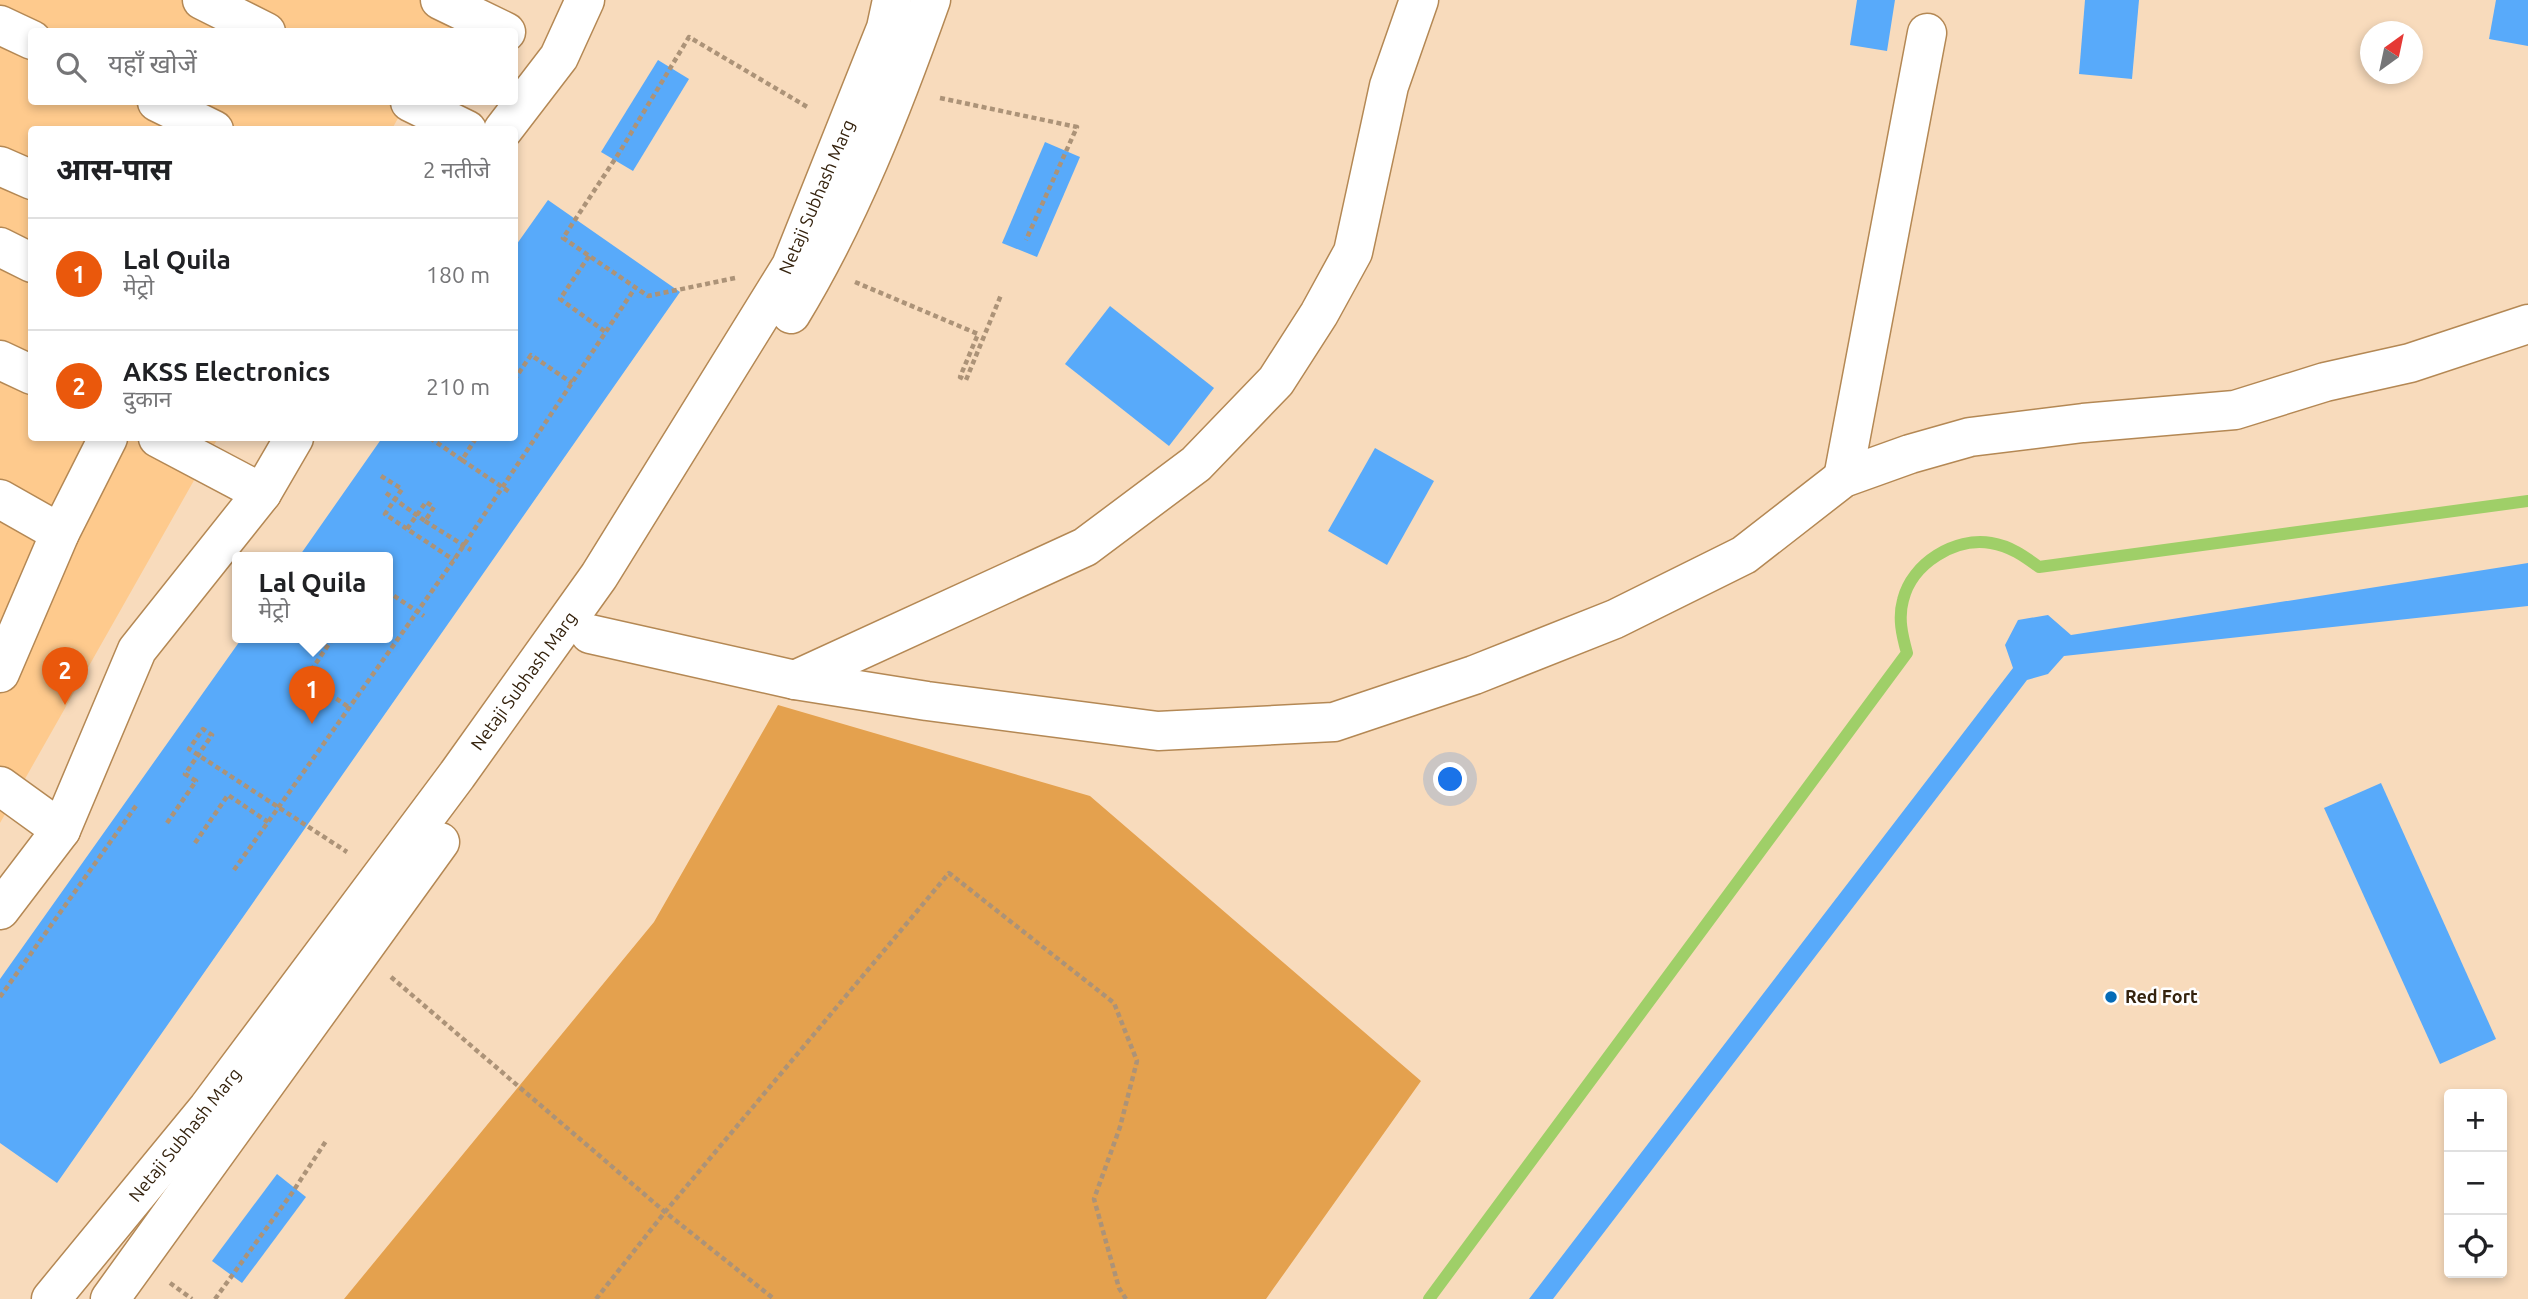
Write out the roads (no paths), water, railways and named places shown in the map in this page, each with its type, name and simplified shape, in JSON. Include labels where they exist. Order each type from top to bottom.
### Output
[{"type":"street","points":[[202,0],[258,28]]},
{"type":"street","points":[[440,0],[498,28]]},
{"type":"street","points":[[506,126],[559,57],[585,0]]},
{"type":"street","name":"Netaji Subhash Marg","points":[[51,1299],[208,1108],[382,876],[599,576],[805,266],[845,130],[886,28],[892,0]]},
{"type":"street","name":"Netaji Subhash Marg","points":[[110,1299],[590,634],[805,266],[900,89],[931,0]]},
{"type":"street","points":[[795,680],[1085,547],[1196,464],[1276,381],[1320,314],[1353,252],[1389,86],[1419,0]]},
{"type":"street","points":[[0,25],[28,38]]},
{"type":"street","points":[[1843,478],[1927,33]]},
{"type":"street","points":[[518,38],[559,57]]},
{"type":"street","points":[[163,105],[206,126]]},
{"type":"street","points":[[416,105],[459,126]]},
{"type":"street","points":[[0,166],[28,178]]},
{"type":"street","points":[[0,247],[28,261]]},
{"type":"street","points":[[590,634],[795,680],[928,701],[1158,731],[1334,722],[1474,675],[1615,618],[1744,555],[1843,478],[1970,437],[2083,423],[2235,410],[2325,382],[2410,363],[2528,324]]},
{"type":"street","points":[[0,360],[28,373]]},
{"type":"street","points":[[2,663],[60,533],[106,441]]},
{"type":"street","points":[[164,441],[262,493]]},
{"type":"street","points":[[0,910],[61,830],[137,650],[262,493],[292,441]]},
{"type":"street","points":[[0,499],[60,533]]},
{"type":"street","points":[[0,786],[61,830]]},
{"type":"waterway","points":[[1429,1299],[1907,653],[1901,620],[1903,600],[1915,575],[1937,555],[1963,544],[1991,543],[2011,549],[2039,567],[2528,501]]},
{"type":"place","name":"AKSS Electronics","points":[[65,705]]},
{"type":"place","name":"Lal Quila","points":[[312,724]]},
{"type":"place","name":"Red Fort","points":[[2111,997]]}]
